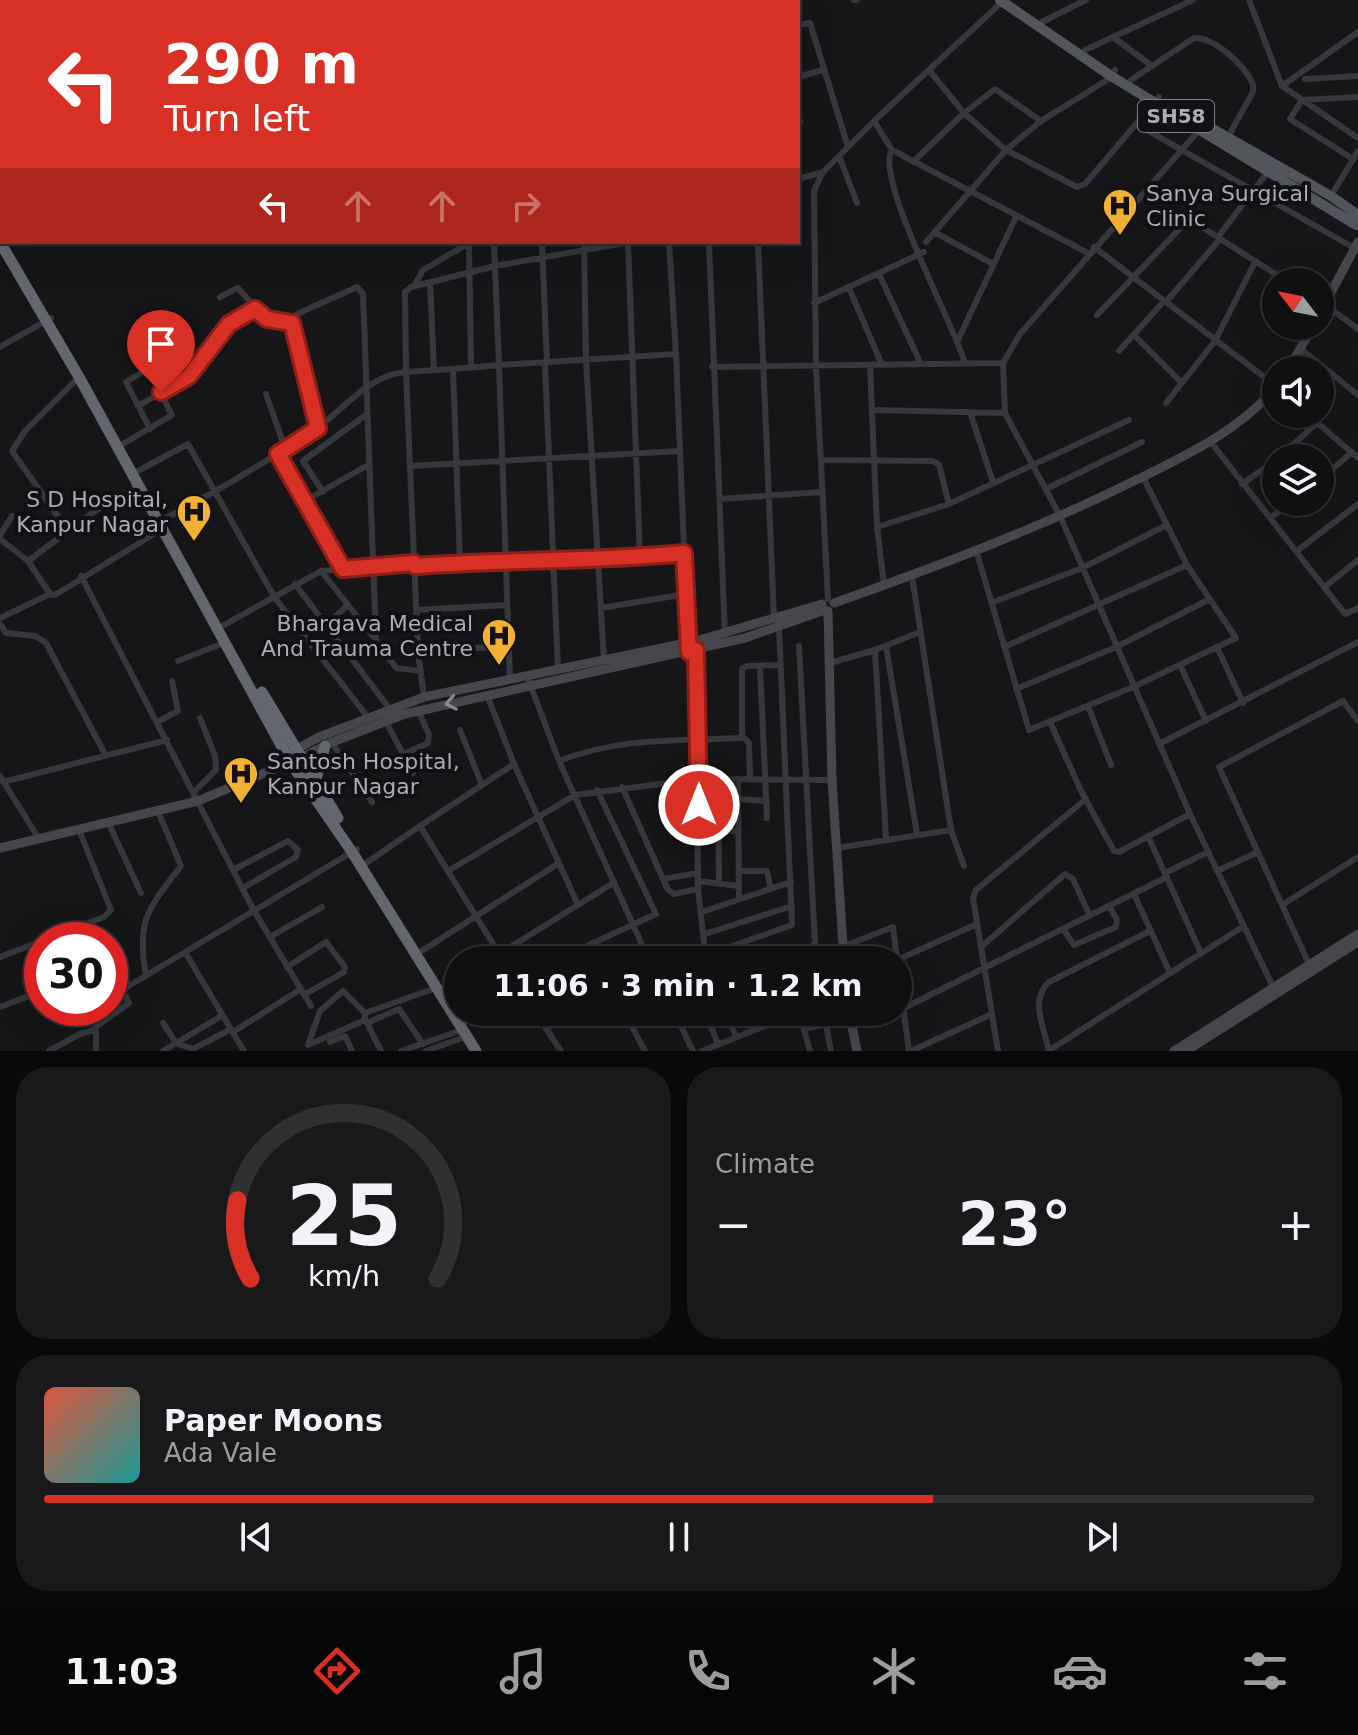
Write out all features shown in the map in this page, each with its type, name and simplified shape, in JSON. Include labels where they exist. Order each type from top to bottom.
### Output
[{"type":"highway","points":[[7,251],[123,444],[226,642],[294,758],[366,863],[439,987]]},
{"type":"highway","points":[[48,320],[139,485],[224,625],[294,758],[315,783],[439,987],[482,1051]]},
{"type":"highway","points":[[315,783],[318,760],[328,744]]},
{"type":"highway","points":[[466,1030],[476,1051]]},
{"type":"main road","name":"SH58","points":[[1005,0],[1085,50],[1113,73],[1131,80],[1157,100]]},
{"type":"main road","name":"SH58","points":[[1005,0],[1157,100],[1271,166],[1331,196],[1358,222]]},
{"type":"main road","name":"SH58","points":[[1202,127],[1228,137],[1358,222]]},
{"type":"street","points":[[844,946],[832,780],[811,202],[823,172],[1005,0]]},
{"type":"street","points":[[1042,22],[1086,0]]},
{"type":"street","points":[[1085,50],[1193,0]]},
{"type":"street","points":[[1249,0],[1282,86],[1358,138]]},
{"type":"street","points":[[800,25],[810,23],[848,147]]},
{"type":"street","points":[[1282,86],[1358,32]]},
{"type":"street","points":[[1113,37],[1152,66]]},
{"type":"street","points":[[1131,80],[1197,37],[1223,49],[1253,84],[1253,92],[1228,137]]},
{"type":"street","points":[[800,76],[823,70]]},
{"type":"street","points":[[929,70],[964,113],[1006,150],[1080,187],[1157,100]]},
{"type":"street","points":[[926,242],[1006,150],[1041,121],[1113,73]]},
{"type":"street","points":[[1305,79],[1358,76]]},
{"type":"street","points":[[913,162],[964,113],[995,89],[1041,121]]},
{"type":"street","points":[[1302,100],[1358,97]]},
{"type":"street","points":[[1302,100],[1290,119],[1292,123],[1353,159]]},
{"type":"street","points":[[874,121],[892,150],[1088,253]]},
{"type":"street","points":[[1138,125],[1357,246],[1334,285]]},
{"type":"street","points":[[1202,127],[1088,253],[1020,334],[1003,363],[1005,413],[1061,518],[1190,814],[1274,991]]},
{"type":"street","points":[[892,150],[888,167],[965,363]]},
{"type":"street","points":[[1331,196],[1358,151]]},
{"type":"street","points":[[839,156],[857,203]]},
{"type":"street","points":[[1119,351],[1219,238],[1271,166]]},
{"type":"street","points":[[800,178],[823,172]]},
{"type":"street","points":[[958,340],[1016,217]]},
{"type":"street","points":[[1097,315],[1189,219],[1265,268]]},
{"type":"street","points":[[936,233],[993,264]]},
{"type":"street","points":[[414,286],[423,270],[467,244]]},
{"type":"street","points":[[469,244],[471,368]]},
{"type":"street","points":[[494,244],[510,679]]},
{"type":"street","points":[[542,244],[547,460],[558,671]]},
{"type":"street","points":[[424,697],[416,610],[405,292],[414,286],[469,272],[543,258],[585,246],[607,244]]},
{"type":"street","points":[[629,244],[640,558]]},
{"type":"street","points":[[669,244],[686,594],[698,736],[698,885],[706,946]]},
{"type":"street","points":[[709,244],[726,638]]},
{"type":"street","points":[[737,946],[789,928],[793,921],[758,244]]},
{"type":"street","points":[[585,246],[586,360],[604,661]]},
{"type":"street","points":[[1094,247],[1262,376]]},
{"type":"street","points":[[814,303],[921,253]]},
{"type":"street","points":[[1166,403],[1215,341],[1255,262]]},
{"type":"street","points":[[879,274],[921,364]]},
{"type":"street","points":[[430,282],[434,370]]},
{"type":"street","points":[[292,323],[300,313],[352,286],[360,289],[376,640]]},
{"type":"street","points":[[220,297],[238,288],[267,319],[292,323]]},
{"type":"street","points":[[849,288],[882,365]]},
{"type":"street","points":[[138,406],[189,376],[229,324],[255,309]]},
{"type":"street","points":[[1334,314],[1358,329]]},
{"type":"street","points":[[0,347],[48,320]]},
{"type":"street","points":[[292,323],[321,447]]},
{"type":"street","points":[[150,429],[126,382],[170,353],[162,331]]},
{"type":"street","points":[[1135,336],[1182,383]]},
{"type":"street","points":[[1297,356],[1306,340]]},
{"type":"street","points":[[123,444],[172,415],[137,348]]},
{"type":"street","points":[[1301,349],[1358,395]]},
{"type":"street","points":[[106,756],[46,643],[35,636],[8,634],[0,621],[50,594],[55,595],[315,430],[366,386],[393,373],[676,354]]},
{"type":"street","points":[[712,367],[1003,363]]},
{"type":"street","points":[[870,366],[877,527],[884,585]]},
{"type":"street","points":[[453,369],[460,562]]},
{"type":"street","points":[[68,531],[14,459],[12,451],[25,431],[79,377]]},
{"type":"street","points":[[266,394],[285,448]]},
{"type":"street","points":[[294,758],[424,697],[510,679],[528,681],[691,648],[777,623],[912,576],[1061,518],[1143,477],[1236,425],[1262,400]]},
{"type":"street","points":[[872,410],[1005,413]]},
{"type":"street","points":[[970,412],[993,482]]},
{"type":"street","points":[[323,492],[303,461],[367,414]]},
{"type":"street","points":[[877,527],[949,504],[1129,420]]},
{"type":"street","points":[[1294,444],[1311,428]]},
{"type":"street","points":[[1323,428],[1355,455],[1334,470]]},
{"type":"street","points":[[1210,441],[1346,615],[1358,608]]},
{"type":"street","points":[[1046,489],[1142,442]]},
{"type":"street","points":[[138,471],[186,443],[275,598],[367,716]]},
{"type":"street","points":[[410,466],[680,451]]},
{"type":"street","points":[[278,454],[343,569]]},
{"type":"street","points":[[822,460],[874,458],[936,462],[949,504]]},
{"type":"street","points":[[305,501],[369,465]]},
{"type":"street","points":[[1242,484],[1262,470]]},
{"type":"street","points":[[976,550],[1029,730],[1133,687],[1236,638],[1187,565],[1143,477]]},
{"type":"street","points":[[28,561],[139,485]]},
{"type":"street","points":[[720,499],[822,492]]},
{"type":"street","points":[[1297,551],[1358,504]]},
{"type":"street","points":[[12,516],[0,537],[28,561],[50,594]]},
{"type":"street","points":[[991,603],[1082,568],[1165,526]]},
{"type":"street","points":[[224,625],[321,571],[372,565],[640,558],[684,553]]},
{"type":"street","points":[[1326,586],[1358,560]]},
{"type":"street","points":[[1004,647],[1187,565]]},
{"type":"street","points":[[321,571],[396,668],[421,671]]},
{"type":"street","points":[[81,576],[253,909],[311,1006]]},
{"type":"street","points":[[912,576],[951,830],[964,866]]},
{"type":"street","points":[[295,584],[327,624],[386,713],[402,755],[413,773]]},
{"type":"street","points":[[601,608],[686,594]]},
{"type":"street","points":[[1016,689],[1116,647],[1210,599]]},
{"type":"street","points":[[327,624],[348,605]]},
{"type":"street","points":[[416,610],[507,605]]},
{"type":"street","points":[[830,663],[920,632]]},
{"type":"street","points":[[178,661],[226,642]]},
{"type":"street","points":[[1159,744],[1355,644],[1358,654]]},
{"type":"street","points":[[418,652],[509,646]]},
{"type":"street","points":[[799,646],[815,943],[812,946]]},
{"type":"street","points":[[886,646],[917,834]]},
{"type":"street","points":[[1217,647],[1243,703]]},
{"type":"street","points":[[0,848],[79,830],[196,797],[276,768],[367,716],[418,710],[487,695],[558,671],[604,661],[691,648]]},
{"type":"street","points":[[875,650],[886,839]]},
{"type":"street","points":[[750,779],[749,743],[743,737],[741,673],[747,666],[781,665]]},
{"type":"street","points":[[1180,665],[1206,721]]},
{"type":"street","points":[[760,666],[767,818]]},
{"type":"street","points":[[157,722],[178,711],[172,681]]},
{"type":"street","points":[[528,681],[559,761],[642,946]]},
{"type":"street","points":[[483,684],[514,764],[578,905]]},
{"type":"street","points":[[1309,964],[1219,767],[1343,701],[1358,721]]},
{"type":"street","points":[[1088,706],[1111,765]]},
{"type":"street","points":[[402,755],[428,743],[429,735],[418,710]]},
{"type":"street","points":[[196,797],[216,770],[215,756],[200,718]]},
{"type":"street","points":[[1050,722],[1114,851],[1119,852],[1190,814]]},
{"type":"street","points":[[460,730],[482,785]]},
{"type":"street","points":[[559,761],[594,748],[698,736],[743,737]]},
{"type":"street","points":[[39,839],[2,779],[167,740]]},
{"type":"street","points":[[328,744],[372,802]]},
{"type":"street","points":[[366,863],[514,764]]},
{"type":"street","points":[[448,871],[575,795],[699,779],[832,780]]},
{"type":"street","points":[[718,779],[719,884]]},
{"type":"street","points":[[738,779],[739,899]]},
{"type":"street","points":[[622,787],[671,893],[698,885],[739,886]]},
{"type":"street","points":[[588,946],[656,914],[597,790]]},
{"type":"street","points":[[738,799],[767,801]]},
{"type":"street","points":[[998,1051],[973,898],[976,890],[1086,799]]},
{"type":"street","points":[[146,975],[141,945],[142,924],[181,866],[157,809]]},
{"type":"street","points":[[108,822],[141,893]]},
{"type":"street","points":[[420,826],[494,946]]},
{"type":"street","points":[[79,830],[111,910],[104,917],[91,922]]},
{"type":"street","points":[[698,830],[738,831]]},
{"type":"street","points":[[837,848],[951,830]]},
{"type":"street","points":[[1148,836],[1201,953]]},
{"type":"street","points":[[233,870],[288,841],[298,850],[296,857],[243,888]]},
{"type":"street","points":[[128,986],[355,850]]},
{"type":"street","points":[[912,1004],[1134,894],[1208,852]]},
{"type":"street","points":[[1217,871],[1258,852]]},
{"type":"street","points":[[1282,905],[1358,857]]},
{"type":"street","points":[[420,952],[559,863]]},
{"type":"street","points":[[740,871],[767,871],[771,889]]},
{"type":"street","points":[[663,879],[698,873]]},
{"type":"street","points":[[981,947],[1065,874],[1073,879],[1090,916]]},
{"type":"street","points":[[702,912],[791,882]]},
{"type":"street","points":[[517,946],[613,883]]},
{"type":"street","points":[[1134,894],[1170,973]]},
{"type":"street","points":[[705,934],[792,906]]},
{"type":"street","points":[[1063,929],[1074,945],[1116,927],[1117,920],[1109,906]]},
{"type":"street","points":[[270,937],[322,907]]},
{"type":"street","points":[[912,953],[977,924]]},
{"type":"street","points":[[1150,931],[1049,982],[1041,990],[1037,1001],[1049,1051],[1244,926]]},
{"type":"street","points":[[857,946],[893,927],[895,946]]},
{"type":"street","points":[[1186,1051],[1309,964],[1358,934]]},
{"type":"street","points":[[163,1023],[176,1043],[193,1049],[344,972],[345,967],[326,942],[287,967]]},
{"type":"street","points":[[1174,1051],[1358,942]]},
{"type":"street","points":[[0,957],[24,948]]},
{"type":"street","points":[[185,952],[244,1051]]},
{"type":"street","points":[[365,1013],[439,987]]},
{"type":"street","points":[[343,991],[365,1013],[365,1020],[308,1045],[320,1011],[343,991]]},
{"type":"street","points":[[0,1007],[24,998]]},
{"type":"street","points":[[381,1051],[367,1023],[399,1009],[424,1048]]},
{"type":"street","points":[[907,1026],[910,1051],[992,1014]]},
{"type":"street","points":[[163,1051],[223,1015]]},
{"type":"street","points":[[49,1051],[100,1026]]},
{"type":"street","points":[[401,1051],[424,1048],[470,1026]]},
{"type":"street","points":[[544,1026],[561,1051]]},
{"type":"street","points":[[546,1029],[551,1026]]},
{"type":"street","points":[[632,1026],[645,1051]]},
{"type":"street","points":[[681,1026],[693,1051]]},
{"type":"street","points":[[711,1026],[718,1044]]},
{"type":"street","points":[[731,1026],[736,1036]]},
{"type":"street","points":[[702,1051],[763,1026]]},
{"type":"street","points":[[803,1026],[810,1051]]},
{"type":"street","points":[[804,1029],[820,1026]]},
{"type":"street","points":[[826,1026],[831,1051]]},
{"type":"street","points":[[852,1026],[857,1051]]},
{"type":"street","points":[[94,1030],[96,1051]]},
{"type":"street","points":[[305,1051],[345,1036],[352,1051]]},
{"type":"place","name":"Sanya Surgical Clinic","points":[[1120,237]]},
{"type":"place","name":"S D Hospital, Kanpur Nagar","points":[[194,543]]},
{"type":"place","name":"Bhargava Medical And Trauma Centre","points":[[499,667]]},
{"type":"place","name":"Santosh Hospital, Kanpur Nagar","points":[[241,805]]},
{"type":"route","points":[[161,392],[189,376],[219,334],[229,324],[255,309],[267,319],[292,323],[318,428],[278,454],[343,569],[414,563],[415,566],[551,558],[640,558],[684,553],[689,652],[696,650],[699,805]]}]
